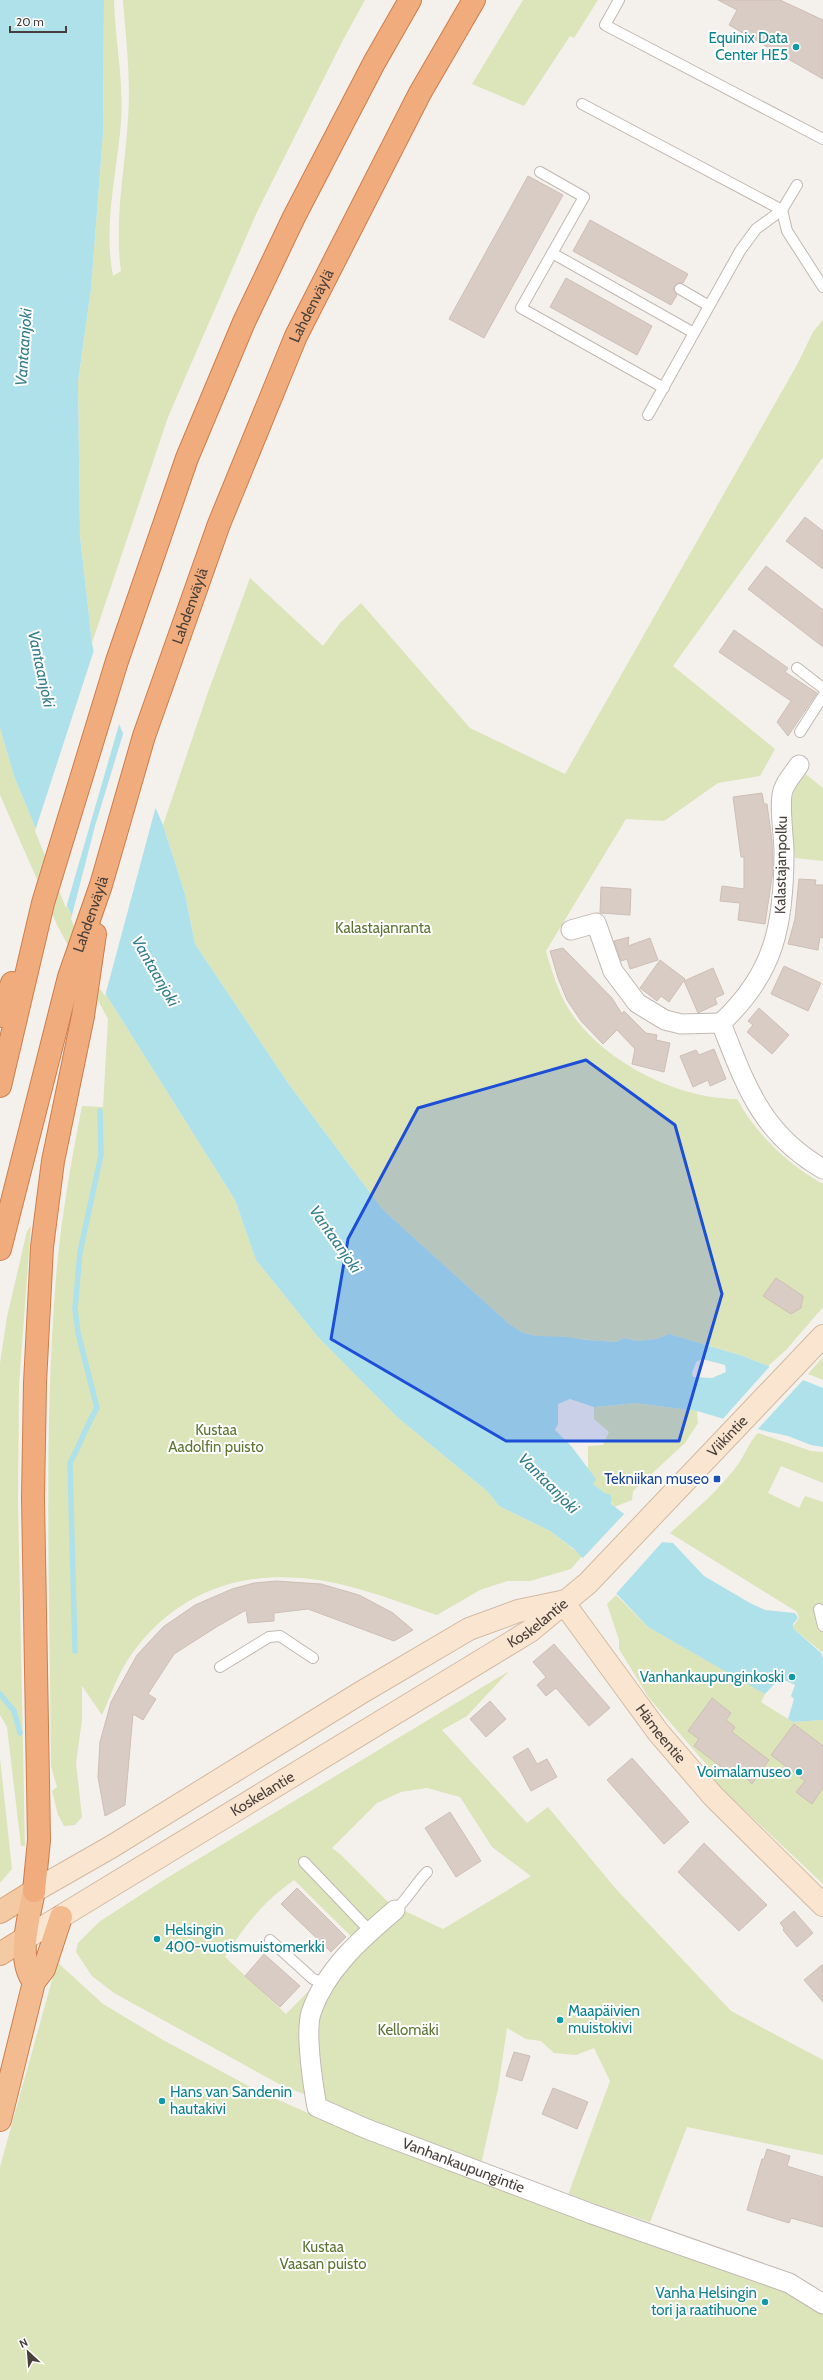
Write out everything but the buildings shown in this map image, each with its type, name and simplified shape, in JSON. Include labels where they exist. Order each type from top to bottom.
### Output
[{"type":"highway","points":[[0,1086],[43,903],[117,661],[187,458],[244,322],[297,210],[374,63],[410,0]]},
{"type":"highway","name":"Lahdenväylä","points":[[0,1249],[69,977],[101,885],[144,736],[219,524],[296,336],[420,93],[474,0]]},
{"type":"highway","points":[[34,1982],[29,1976],[26,1967],[24,1939],[34,1891],[39,1840],[33,1498],[35,1384],[42,1247],[53,1161],[83,1016],[101,885]]},
{"type":"highway","points":[[0,1016],[43,903]]},
{"type":"highway","points":[[0,2120],[34,1982],[44,1969],[61,1917]]},
{"type":"main road","name":"Viikintie","points":[[563,1602],[595,1575],[738,1426],[802,1355],[823,1336]]},
{"type":"main road","name":"Koskelantie","points":[[2,1911],[111,1847],[356,1696],[469,1629],[518,1611],[563,1602]]},
{"type":"main road","name":"Koskelantie","points":[[2,1953],[530,1631],[563,1602]]},
{"type":"main road","name":"Hämeentie","points":[[563,1602],[658,1732],[713,1796],[823,1905]]},
{"type":"street","name":"Kalastajanpolku","points":[[721,1023],[736,1009],[754,986],[766,967],[772,950],[781,916],[784,850],[783,790],[799,765]]},
{"type":"street","points":[[571,930],[596,923],[612,971],[637,1002],[665,1020],[681,1024],[721,1023],[743,1080],[759,1111],[797,1151],[823,1169]]},
{"type":"street","name":"Vanhankaupungintie","points":[[395,1910],[370,1931],[325,1983],[311,2014],[311,2076],[317,2107],[367,2129],[592,2214],[789,2283],[823,2304]]},
{"type":"lane","points":[[619,0],[605,26],[823,139]]},
{"type":"lane","points":[[582,104],[782,210],[787,231],[823,287]]},
{"type":"lane","points":[[540,172],[584,196],[521,308],[664,388]]},
{"type":"lane","points":[[648,415],[729,271],[756,229],[782,210],[797,185]]},
{"type":"lane","points":[[552,253],[694,333]]},
{"type":"lane","points":[[680,290],[709,306]]},
{"type":"lane","points":[[797,668],[823,688]]},
{"type":"lane","points":[[800,732],[823,696]]},
{"type":"lane","points":[[819,1609],[823,1626]]},
{"type":"lane","points":[[220,1667],[269,1637],[274,1636],[280,1636],[313,1658]]},
{"type":"lane","points":[[304,1862],[370,1931]]},
{"type":"lane","points":[[395,1910],[408,1898],[416,1882],[427,1872]]},
{"type":"lane","points":[[270,1940],[313,1979],[325,1983]]},
{"type":"highlighted area","points":[[586,1060],[675,1125],[722,1294],[679,1441],[506,1441],[331,1339],[348,1239],[418,1108]]},
{"type":"green space","points":[[104,0],[114,0],[122,107],[110,218],[109,238],[113,276],[121,271],[119,252],[119,214],[129,104],[128,60],[123,0],[365,0],[343,40],[257,212],[168,417],[92,643],[80,536],[78,382],[91,289],[103,134]]},
{"type":"green space","points":[[523,0],[598,0],[574,38],[570,36],[524,106],[472,84]]},
{"type":"green space","name":"Kalastajanranta","points":[[823,320],[823,457],[673,666],[775,749],[760,776],[718,783],[664,821],[626,819],[546,951],[564,1001],[582,1027],[599,1044],[619,1060],[665,1084],[689,1092],[714,1097],[737,1099],[753,1124],[785,1158],[823,1184],[823,1307],[786,1350],[768,1366],[743,1356],[669,1334],[656,1339],[636,1341],[624,1338],[616,1342],[536,1336],[523,1333],[509,1324],[383,1210],[288,1083],[195,944],[185,894],[163,825],[207,695],[250,578],[323,646],[340,623],[361,603],[470,728],[565,774],[798,363],[813,332]]},
{"type":"green space","name":"Kustaa Aadolfin puisto","points":[[0,728],[14,776],[100,985],[235,1200],[256,1260],[317,1336],[397,1417],[488,1492],[499,1506],[550,1531],[582,1556],[571,1569],[530,1581],[507,1581],[480,1590],[437,1615],[356,1588],[313,1579],[283,1577],[254,1579],[226,1585],[199,1595],[175,1610],[152,1630],[131,1655],[118,1677],[102,1715],[82,1686],[82,1720],[76,1763],[82,1817],[75,1825],[64,1826],[58,1815],[52,1791],[57,1787],[51,1766],[48,1460],[52,1338],[58,1256],[74,1148],[82,1106],[103,1107],[108,1019],[57,925],[0,795]]},
{"type":"green space","points":[[803,772],[823,788],[823,861],[795,858],[790,814],[793,795]]},
{"type":"green space","points":[[31,1226],[19,1384],[18,1500],[25,1846],[21,1846],[7,1727],[0,1715],[0,1363],[7,1317],[27,1231]]},
{"type":"green space","points":[[823,1357],[823,1380],[808,1374]]},
{"type":"green space","points":[[636,1403],[697,1411],[698,1423],[685,1443],[633,1491],[632,1500],[614,1507],[605,1493],[593,1484],[595,1479],[588,1469],[588,1446],[603,1445],[609,1432],[594,1419],[594,1407]]},
{"type":"green space","points":[[758,1433],[811,1451],[823,1452],[823,1483],[781,1466],[768,1493],[799,1508],[805,1496],[823,1502],[823,1653],[794,1629],[794,1625],[799,1618],[797,1612],[670,1533],[704,1502],[729,1476]]},
{"type":"green space","points":[[616,1595],[648,1627],[765,1694],[761,1702],[793,1722],[823,1720],[823,1884],[701,1769],[706,1764],[649,1698],[619,1649],[619,1640],[607,1604]]},
{"type":"green space","name":"Kellomäki","points":[[509,1671],[467,1716],[442,1730],[527,1823],[548,1807],[615,1888],[731,2011],[823,2060],[823,2155],[687,2127],[650,2222],[568,2195],[610,2081],[594,2048],[576,2055],[554,2053],[541,2041],[526,2039],[507,2028],[498,2089],[481,2164],[281,2085],[114,1993],[92,1976],[76,1952],[78,1943],[99,1922],[162,1881]],"holes":[[[427,1788],[460,1797],[492,1847],[531,1876],[443,1929],[390,1904],[340,1854],[332,1848],[377,1803],[401,1792]],[[294,1880],[357,1942],[286,2014],[225,1957],[255,1915],[264,1905]]]},
{"type":"green space","points":[[0,1758],[12,1869],[0,1883]]},
{"type":"green space","name":"Kustaa Vaasan puisto","points":[[57,1962],[103,2004],[163,2040],[258,2091],[378,2144],[722,2270],[738,2273],[765,2283],[766,2286],[780,2284],[823,2313],[823,2380],[0,2380],[0,2167]]},
{"type":"water","name":"Vantaanjoki","points":[[0,0],[104,0],[103,134],[91,289],[78,382],[80,536],[92,643],[99,678],[163,825],[185,894],[195,944],[288,1083],[383,1210],[509,1324],[523,1333],[536,1336],[567,1337],[616,1342],[624,1338],[636,1341],[656,1339],[669,1334],[743,1356],[823,1388],[823,1447],[811,1445],[788,1436],[765,1431],[697,1411],[636,1403],[594,1407],[570,1399],[558,1404],[558,1424],[555,1430],[572,1447],[596,1479],[593,1484],[605,1493],[611,1495],[611,1504],[661,1542],[673,1543],[704,1576],[765,1610],[795,1613],[798,1618],[793,1624],[794,1629],[821,1653],[823,1658],[823,1720],[793,1722],[788,1719],[794,1699],[791,1696],[795,1685],[780,1678],[765,1694],[648,1627],[574,1549],[550,1531],[499,1506],[488,1492],[397,1417],[317,1336],[256,1260],[235,1200],[100,985],[14,776],[0,728]],"holes":[[[702,1359],[725,1365],[726,1372],[712,1378],[693,1377],[692,1373],[696,1362]]]},
{"type":"pier","points":[[95,647],[101,677],[120,721],[66,908],[35,831]]},
{"type":"pier","points":[[124,731],[156,806],[105,996],[98,986],[71,919],[95,826]]},
{"type":"pier","points":[[771,1365],[804,1379],[756,1431],[721,1421]]},
{"type":"pier","points":[[625,1513],[664,1540],[615,1595],[582,1559]]},
{"type":"waterway","points":[[75,1651],[70,1463],[97,1408],[78,1333],[75,1309],[80,1252],[101,1155],[100,1111]]},
{"type":"waterway","points":[[0,1694],[14,1711],[20,1733]]},
{"type":"place","name":"Equinix Data Center HE5","points":[[796,47]]},
{"type":"place","name":"Tekniikan museo","points":[[717,1479]]},
{"type":"place","name":"Vanhankaupunginkoski","points":[[792,1677]]},
{"type":"place","name":"Voimalamuseo","points":[[799,1772]]},
{"type":"place","name":"Helsingin 400-vuotismuistomerkki","points":[[157,1939]]},
{"type":"place","name":"Maapäivien muistokivi","points":[[560,2020]]},
{"type":"place","name":"Hans van Sandenin hautakivi","points":[[162,2101]]},
{"type":"place","name":"Vanha Helsingin tori ja raatihuone","points":[[765,2302]]}]
